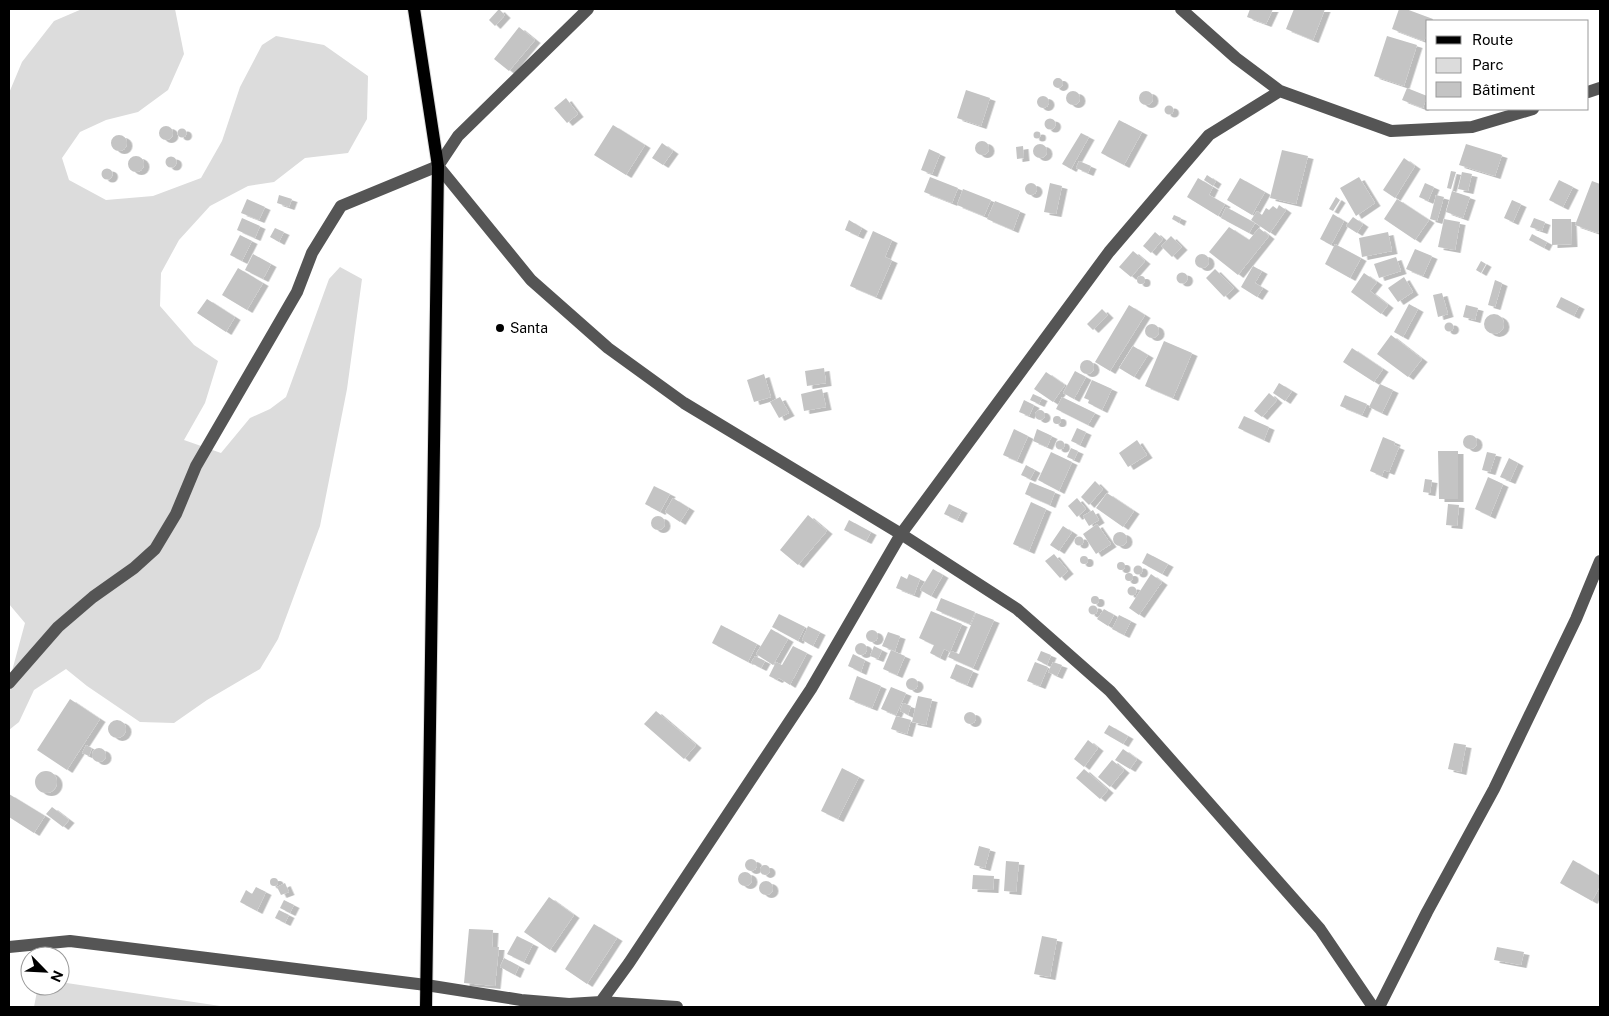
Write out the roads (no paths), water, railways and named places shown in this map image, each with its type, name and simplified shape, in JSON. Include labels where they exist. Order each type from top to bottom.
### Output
[{"type":"main road","points":[[414,9],[438,166],[426,1007]]},
{"type":"street","points":[[9,683],[58,627],[93,597],[134,568],[155,549],[176,514],[196,466],[297,292],[312,254],[341,206],[438,166],[458,136],[588,9]]},
{"type":"street","points":[[1181,9],[1236,58],[1280,92],[1390,131],[1472,127],[1530,110]]},
{"type":"street","points":[[599,1005],[629,963],[811,688],[901,534],[1109,252],[1209,135],[1280,92]]},
{"type":"street","points":[[438,166],[531,280],[608,348],[684,403],[901,534],[1017,609],[1110,691],[1320,929],[1372,1007]]},
{"type":"street","points":[[1379,1007],[1427,912],[1494,790],[1576,619],[1600,561]]},
{"type":"street","points":[[9,947],[70,941],[426,985],[521,1000],[569,1004],[677,1007]]},
{"type":"place","name":"Santa","points":[[500,328]]}]
